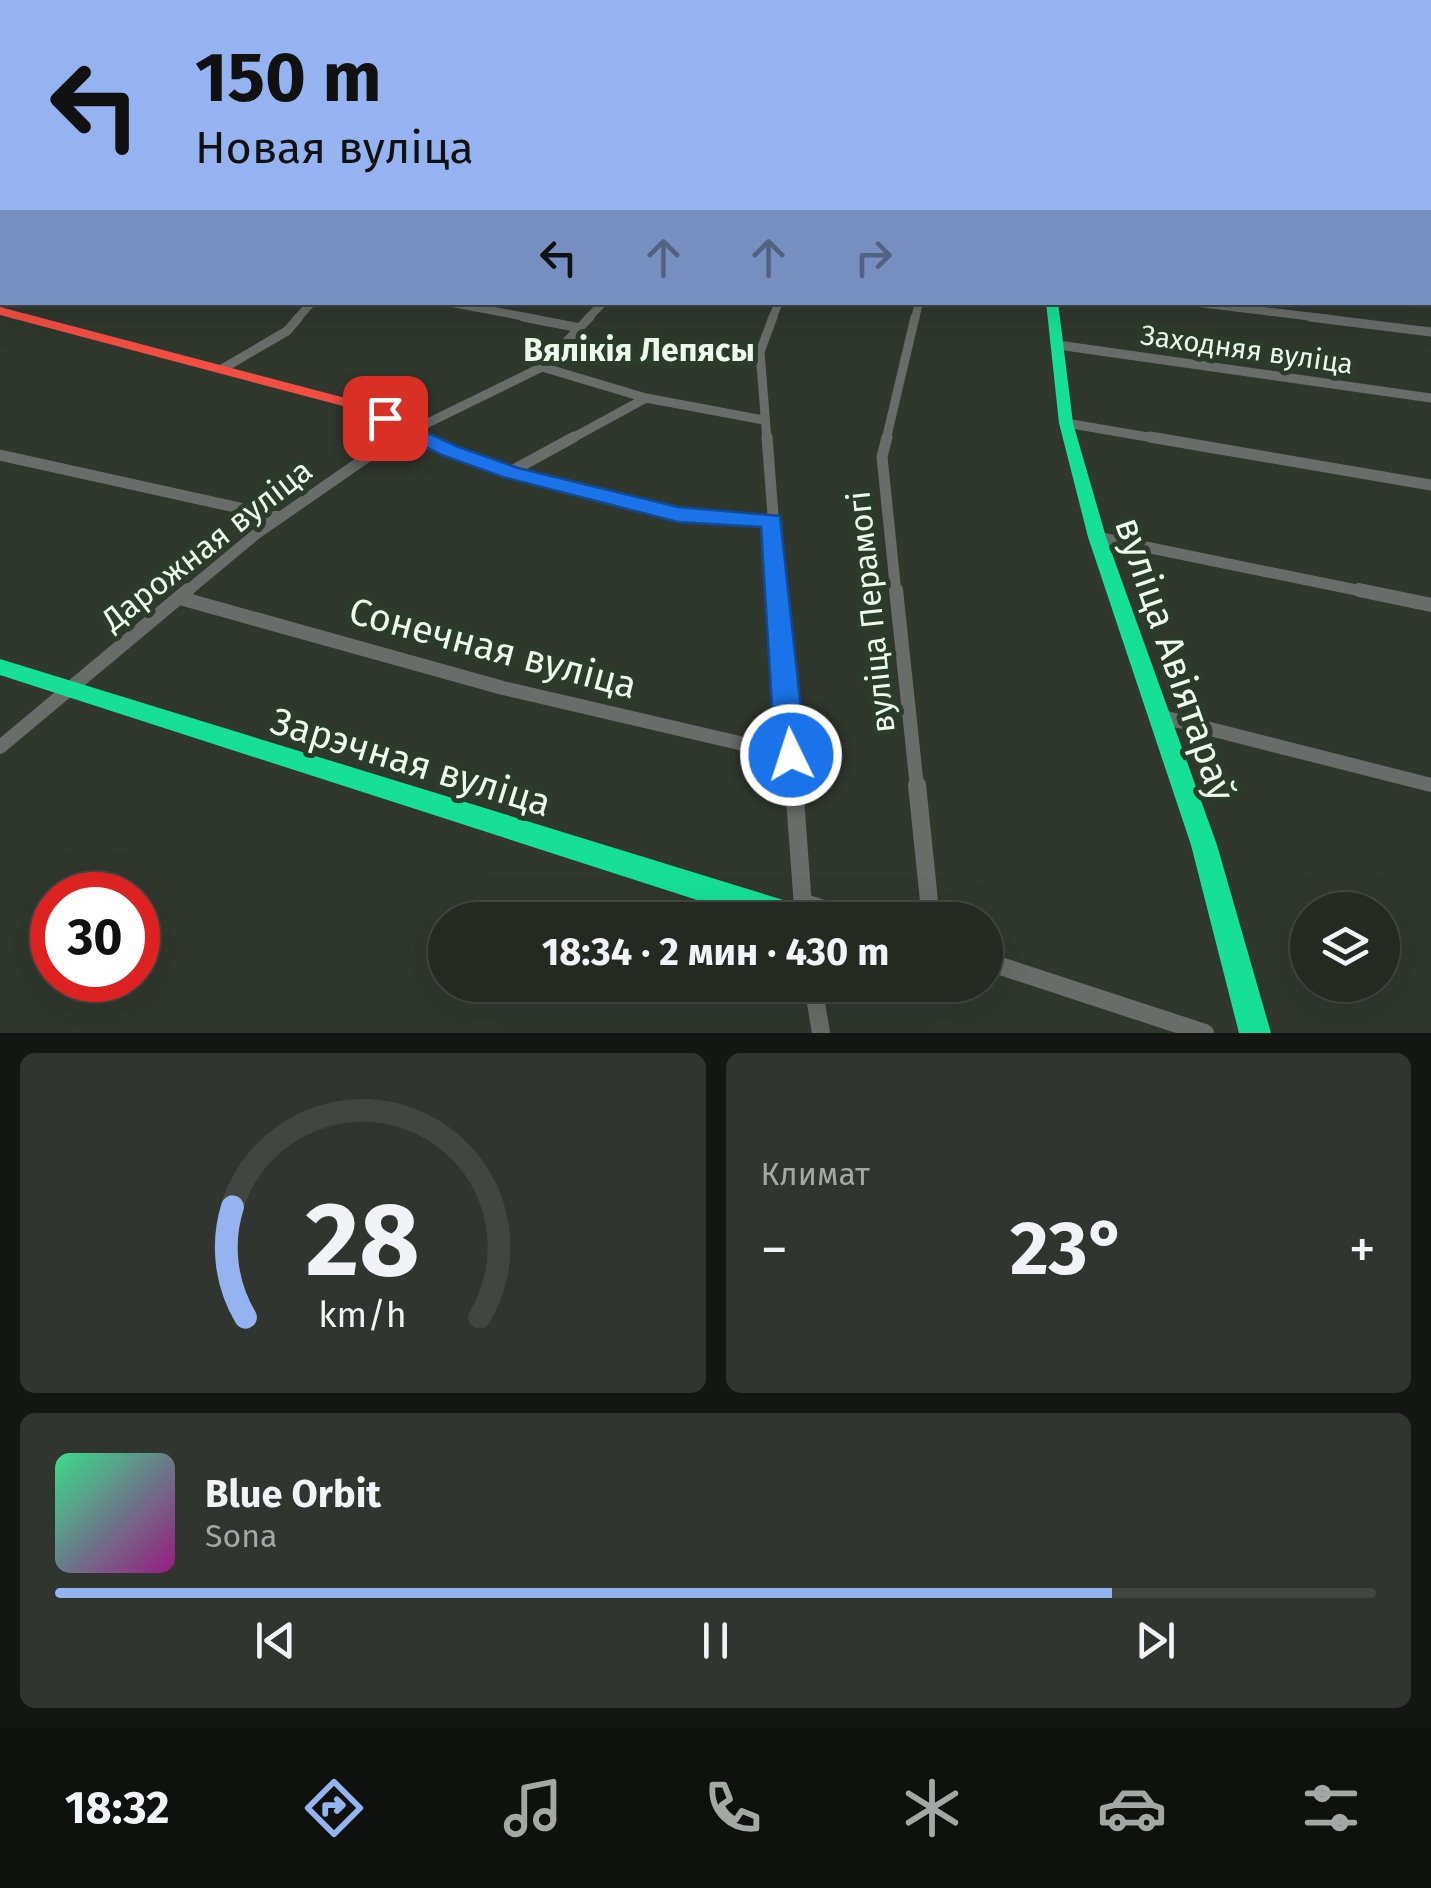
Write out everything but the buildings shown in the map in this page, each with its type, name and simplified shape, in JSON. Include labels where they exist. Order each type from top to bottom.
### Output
[{"type":"street","points":[[222,369],[287,331],[309,305]]},
{"type":"street","points":[[484,305],[580,328]]},
{"type":"street","name":"Дарожная вуліца","points":[[0,747],[280,518],[407,430],[542,367],[601,305]]},
{"type":"street","points":[[779,305],[760,352],[802,902]]},
{"type":"street","name":"вуліца Перамогі","points":[[918,305],[882,457],[929,902]]},
{"type":"street","name":"вуліца Авіятараў","points":[[1052,305],[1066,423],[1097,538],[1204,845],[1255,1033]]},
{"type":"street","points":[[1214,305],[1431,332]]},
{"type":"street","points":[[0,311],[363,407],[407,430],[510,472],[678,514],[772,521]]},
{"type":"street","name":"Заходняя вуліца","points":[[1058,345],[1431,398]]},
{"type":"street","points":[[542,367],[646,398],[764,420]]},
{"type":"street","points":[[510,472],[646,398]]},
{"type":"street","points":[[1066,423],[1431,484]]},
{"type":"street","points":[[0,455],[280,518]]},
{"type":"street","points":[[1097,538],[1431,605]]},
{"type":"street","name":"Сонечная вуліца","points":[[180,598],[503,688],[791,755]]},
{"type":"street","name":"Зарэчная вуліца","points":[[0,667],[764,902]]},
{"type":"street","points":[[1159,716],[1431,785]]},
{"type":"street","points":[[1003,967],[1206,1033]]},
{"type":"street","points":[[816,1002],[821,1033]]},
{"type":"traffic: fast","points":[[1052,305],[1066,423],[1097,537],[1204,845],[1255,1033]]},
{"type":"traffic: fast","points":[[348,403],[449,450],[510,472],[677,514],[772,521]]},
{"type":"traffic: fast","points":[[0,667],[746,902]]},
{"type":"traffic: jam","points":[[0,311],[348,403]]},
{"type":"district","name":"Вялікія Лепясы","points":[[639,350]]},
{"type":"route","points":[[385,418],[449,450],[510,472],[678,514],[772,521],[791,755]]}]
